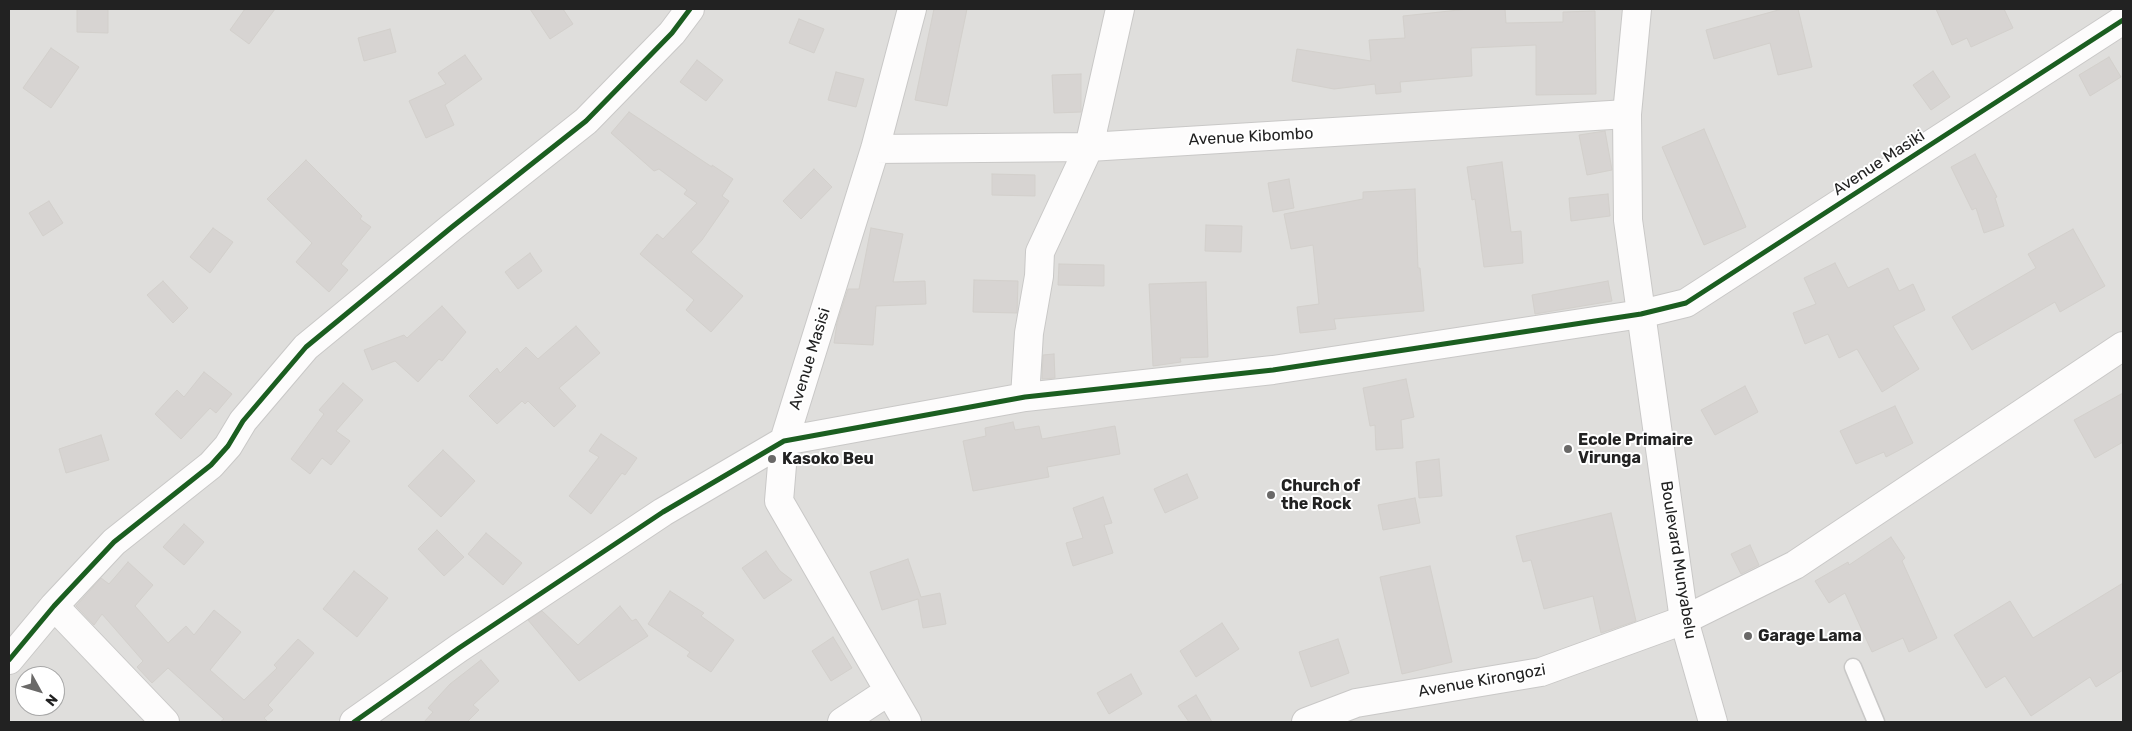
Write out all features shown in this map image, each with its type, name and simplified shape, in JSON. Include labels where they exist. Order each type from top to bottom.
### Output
[{"type":"street","points":[[9,660],[54,606],[114,542],[210,465],[228,446],[243,421],[306,347],[452,227],[586,122],[672,33],[690,9]]},
{"type":"street","name":"Avenue Masisi","points":[[907,722],[779,501],[784,441],[875,149],[912,9]]},
{"type":"street","points":[[1025,396],[1029,333],[1039,276],[1040,252],[1089,147],[1120,9]]},
{"type":"street","name":"Boulevard Munyabelu","points":[[1636,9],[1627,114],[1628,220],[1684,620],[1713,722]]},
{"type":"street","points":[[2119,9],[2123,19]]},
{"type":"street","name":"Avenue Masiki","points":[[354,722],[459,648],[663,512],[784,441],[1025,396],[1273,370],[1641,314],[1686,303],[2123,19]]},
{"type":"street","name":"Avenue Kibombo","points":[[875,149],[1089,147],[1627,114]]},
{"type":"street","name":"Avenue Kirongozi","points":[[1306,722],[1356,703],[1541,672],[1684,620],[1795,565],[2123,346]]},
{"type":"street","points":[[54,606],[165,722]]},
{"type":"street","points":[[842,722],[889,691]]},
{"type":"lane","points":[[1853,668],[1876,722]]},
{"type":"shaded area","points":[[9,9],[2123,9],[2123,722],[9,722]]},
{"type":"building","points":[[77,9],[108,9],[108,33],[77,32]]},
{"type":"building","points":[[245,9],[275,9],[249,44],[230,30]]},
{"type":"building","points":[[530,9],[563,9],[573,24],[550,39]]},
{"type":"building","points":[[934,9],[967,9],[947,106],[915,100]]},
{"type":"building","points":[[1468,9],[1505,9],[1506,23],[1563,22],[1563,12],[1595,11],[1596,94],[1536,95],[1536,45],[1471,48],[1472,76],[1400,82],[1401,92],[1376,94],[1375,84],[1334,89],[1292,81],[1297,49],[1371,61],[1369,40],[1405,38],[1403,16]]},
{"type":"building","points":[[1782,9],[1798,9],[1812,67],[1778,75],[1770,43],[1714,59],[1706,30]]},
{"type":"building","points":[[1936,9],[2004,9],[2013,28],[1971,47],[1967,38],[1952,45]]},
{"type":"building","points":[[799,19],[824,29],[814,53],[789,43]]},
{"type":"building","points":[[390,29],[396,52],[364,61],[358,38]]},
{"type":"building","points":[[51,48],[79,67],[51,108],[23,88]]},
{"type":"building","points":[[465,55],[482,79],[445,105],[454,125],[426,138],[409,101],[446,84],[438,73]]},
{"type":"building","points":[[2109,57],[2121,77],[2090,96],[2079,75]]},
{"type":"building","points":[[697,60],[723,80],[706,101],[680,82]]},
{"type":"building","points":[[1933,71],[1950,97],[1931,110],[1913,85]]},
{"type":"building","points":[[836,72],[864,79],[856,107],[828,100]]},
{"type":"building","points":[[1081,74],[1081,112],[1054,113],[1052,75]]},
{"type":"building","points":[[629,112],[733,179],[722,196],[729,201],[702,240],[691,252],[743,296],[711,332],[686,310],[694,300],[640,254],[657,234],[663,239],[697,203],[684,194],[687,190],[659,169],[654,171],[611,133]]},
{"type":"building","points":[[1704,129],[1746,227],[1704,245],[1662,147]]},
{"type":"building","points":[[1605,131],[1612,170],[1587,175],[1579,135]]},
{"type":"building","points":[[1975,154],[1997,197],[1995,198],[2004,226],[1984,233],[1976,208],[1972,210],[1951,167]]},
{"type":"building","points":[[306,160],[362,216],[360,219],[371,227],[341,264],[348,270],[329,292],[296,262],[312,243],[267,199]]},
{"type":"building","points":[[1502,162],[1511,232],[1521,231],[1523,263],[1484,267],[1475,199],[1472,200],[1467,167]]},
{"type":"building","points":[[814,169],[832,187],[801,219],[783,201]]},
{"type":"building","points":[[992,174],[1035,175],[1035,196],[992,195]]},
{"type":"building","points":[[1289,179],[1294,208],[1273,212],[1268,183]]},
{"type":"building","points":[[1415,189],[1418,268],[1420,268],[1424,311],[1334,319],[1336,329],[1300,333],[1297,307],[1319,304],[1313,245],[1291,249],[1284,214],[1363,199],[1363,192]]},
{"type":"building","points":[[1608,194],[1610,216],[1571,221],[1569,198]]},
{"type":"building","points":[[49,201],[63,223],[43,236],[29,213]]},
{"type":"building","points":[[1206,225],[1242,226],[1241,252],[1205,251]]},
{"type":"building","points":[[213,228],[233,242],[210,273],[190,257]]},
{"type":"building","points":[[871,228],[903,234],[893,282],[925,281],[926,304],[876,306],[873,345],[834,343],[837,323],[848,289],[859,289]]},
{"type":"building","points":[[2073,229],[2105,286],[2060,312],[2055,302],[1972,350],[1952,317],[2036,268],[2028,254]]},
{"type":"building","points":[[530,253],[542,271],[518,289],[505,272]]},
{"type":"building","points":[[1835,263],[1848,288],[1888,268],[1899,291],[1913,284],[1925,310],[1893,326],[1919,369],[1882,392],[1857,349],[1839,358],[1828,334],[1805,344],[1793,313],[1816,304],[1804,278]]},
{"type":"building","points":[[1059,264],[1104,265],[1104,286],[1058,285]]},
{"type":"building","points":[[974,280],[1018,281],[1017,313],[973,312]]},
{"type":"building","points":[[163,281],[188,308],[173,323],[147,295]]},
{"type":"building","points":[[1608,281],[1612,301],[1535,314],[1532,295]]},
{"type":"building","points":[[1206,282],[1208,357],[1180,358],[1181,362],[1153,366],[1149,284]]},
{"type":"building","points":[[442,306],[466,332],[442,361],[439,359],[418,382],[395,361],[372,370],[364,350],[404,335],[407,338]]},
{"type":"building","points":[[576,326],[600,353],[559,388],[576,406],[554,427],[528,401],[525,404],[522,401],[497,424],[469,396],[497,368],[500,373],[526,347],[538,359]]},
{"type":"building","points":[[1054,354],[1055,378],[1042,379],[1043,355]]},
{"type":"building","points":[[204,372],[232,394],[216,413],[210,408],[181,439],[155,414],[177,390],[184,397]]},
{"type":"building","points":[[1406,379],[1414,417],[1401,420],[1403,448],[1376,450],[1375,425],[1370,426],[1363,388]]},
{"type":"building","points":[[343,383],[363,400],[336,431],[350,441],[331,465],[322,458],[310,474],[291,459],[324,414],[319,410]]},
{"type":"building","points":[[1745,386],[1758,412],[1715,435],[1701,410]]},
{"type":"building","points":[[2123,393],[2123,442],[2095,458],[2074,420]]},
{"type":"building","points":[[1895,406],[1913,443],[1886,457],[1884,452],[1856,464],[1840,431]]},
{"type":"building","points":[[1013,422],[1015,430],[1039,426],[1042,439],[1115,426],[1120,454],[1047,467],[1049,477],[973,491],[963,441],[986,436],[985,428]]},
{"type":"building","points":[[601,434],[637,458],[625,475],[622,473],[591,514],[569,496],[599,457],[589,451]]},
{"type":"building","points":[[101,435],[109,460],[66,473],[59,449]]},
{"type":"building","points":[[443,450],[475,481],[441,517],[408,486]]},
{"type":"building","points":[[1439,459],[1442,496],[1419,498],[1416,462]]},
{"type":"building","points":[[1187,474],[1198,498],[1165,513],[1154,489]]},
{"type":"building","points":[[1103,497],[1112,523],[1104,525],[1113,553],[1073,566],[1066,543],[1083,538],[1073,508]]},
{"type":"building","points":[[1415,498],[1420,523],[1383,530],[1378,505]]},
{"type":"building","points":[[1611,513],[1636,621],[1601,633],[1593,596],[1544,609],[1531,560],[1523,562],[1516,536]]},
{"type":"building","points":[[184,524],[204,542],[184,565],[163,547]]},
{"type":"building","points":[[437,530],[464,557],[444,576],[418,549]]},
{"type":"building","points":[[486,533],[522,563],[503,585],[468,554]]},
{"type":"building","points":[[1891,537],[1905,558],[1902,561],[1937,638],[1909,652],[1903,638],[1872,652],[1845,593],[1829,603],[1815,581],[1848,562],[1849,565]]},
{"type":"building","points":[[1750,545],[1759,565],[1741,574],[1731,554]]},
{"type":"building","points":[[766,551],[780,571],[792,580],[764,599],[742,568]]},
{"type":"building","points":[[908,559],[921,597],[940,593],[946,624],[923,628],[918,599],[882,610],[870,572]]},
{"type":"building","points":[[128,562],[153,585],[135,606],[168,643],[186,626],[194,635],[214,610],[241,632],[210,670],[244,700],[277,668],[274,665],[298,639],[314,653],[268,705],[273,710],[264,718],[268,722],[220,722],[224,719],[168,668],[152,683],[137,667],[143,661],[102,614],[94,625],[76,606],[101,578],[109,584]]},
{"type":"building","points":[[1430,566],[1452,662],[1402,674],[1380,577]]},
{"type":"building","points":[[354,571],[388,598],[357,637],[323,609]]},
{"type":"building","points":[[2123,583],[2123,670],[2096,687],[2090,677],[2031,716],[2005,676],[1986,688],[1954,635],[2010,601],[2033,638]]},
{"type":"building","points":[[670,591],[704,613],[701,616],[734,640],[711,672],[687,656],[690,652],[648,624]]},
{"type":"building","points":[[620,606],[632,621],[636,619],[648,636],[579,681],[528,620],[542,611],[578,645]]},
{"type":"building","points":[[1222,623],[1239,649],[1196,677],[1180,651]]},
{"type":"building","points":[[833,637],[852,668],[831,681],[812,651]]},
{"type":"building","points":[[1338,639],[1349,673],[1311,687],[1299,652]]},
{"type":"building","points":[[481,660],[499,681],[473,705],[479,710],[467,722],[424,722],[433,712],[428,708],[450,684]]},
{"type":"building","points":[[1131,674],[1142,694],[1109,714],[1097,693]]},
{"type":"building","points":[[1196,695],[1212,722],[1189,722],[1178,706]]},
{"type":"cycle path","points":[[9,660],[54,606],[114,542],[211,465],[228,446],[243,421],[306,347],[452,227],[586,121],[672,33],[690,9]]},
{"type":"cycle path","points":[[354,722],[459,648],[663,512],[784,441],[1025,397],[1273,370],[1641,314],[1686,303],[2123,20]]},
{"type":"place","name":"Ecole Primaire Virunga","points":[[1568,449]]},
{"type":"place","name":"Kasoko Beu","points":[[772,459]]},
{"type":"place","name":"Church of the Rock","points":[[1271,495]]},
{"type":"place","name":"Garage Lama","points":[[1748,636]]}]
